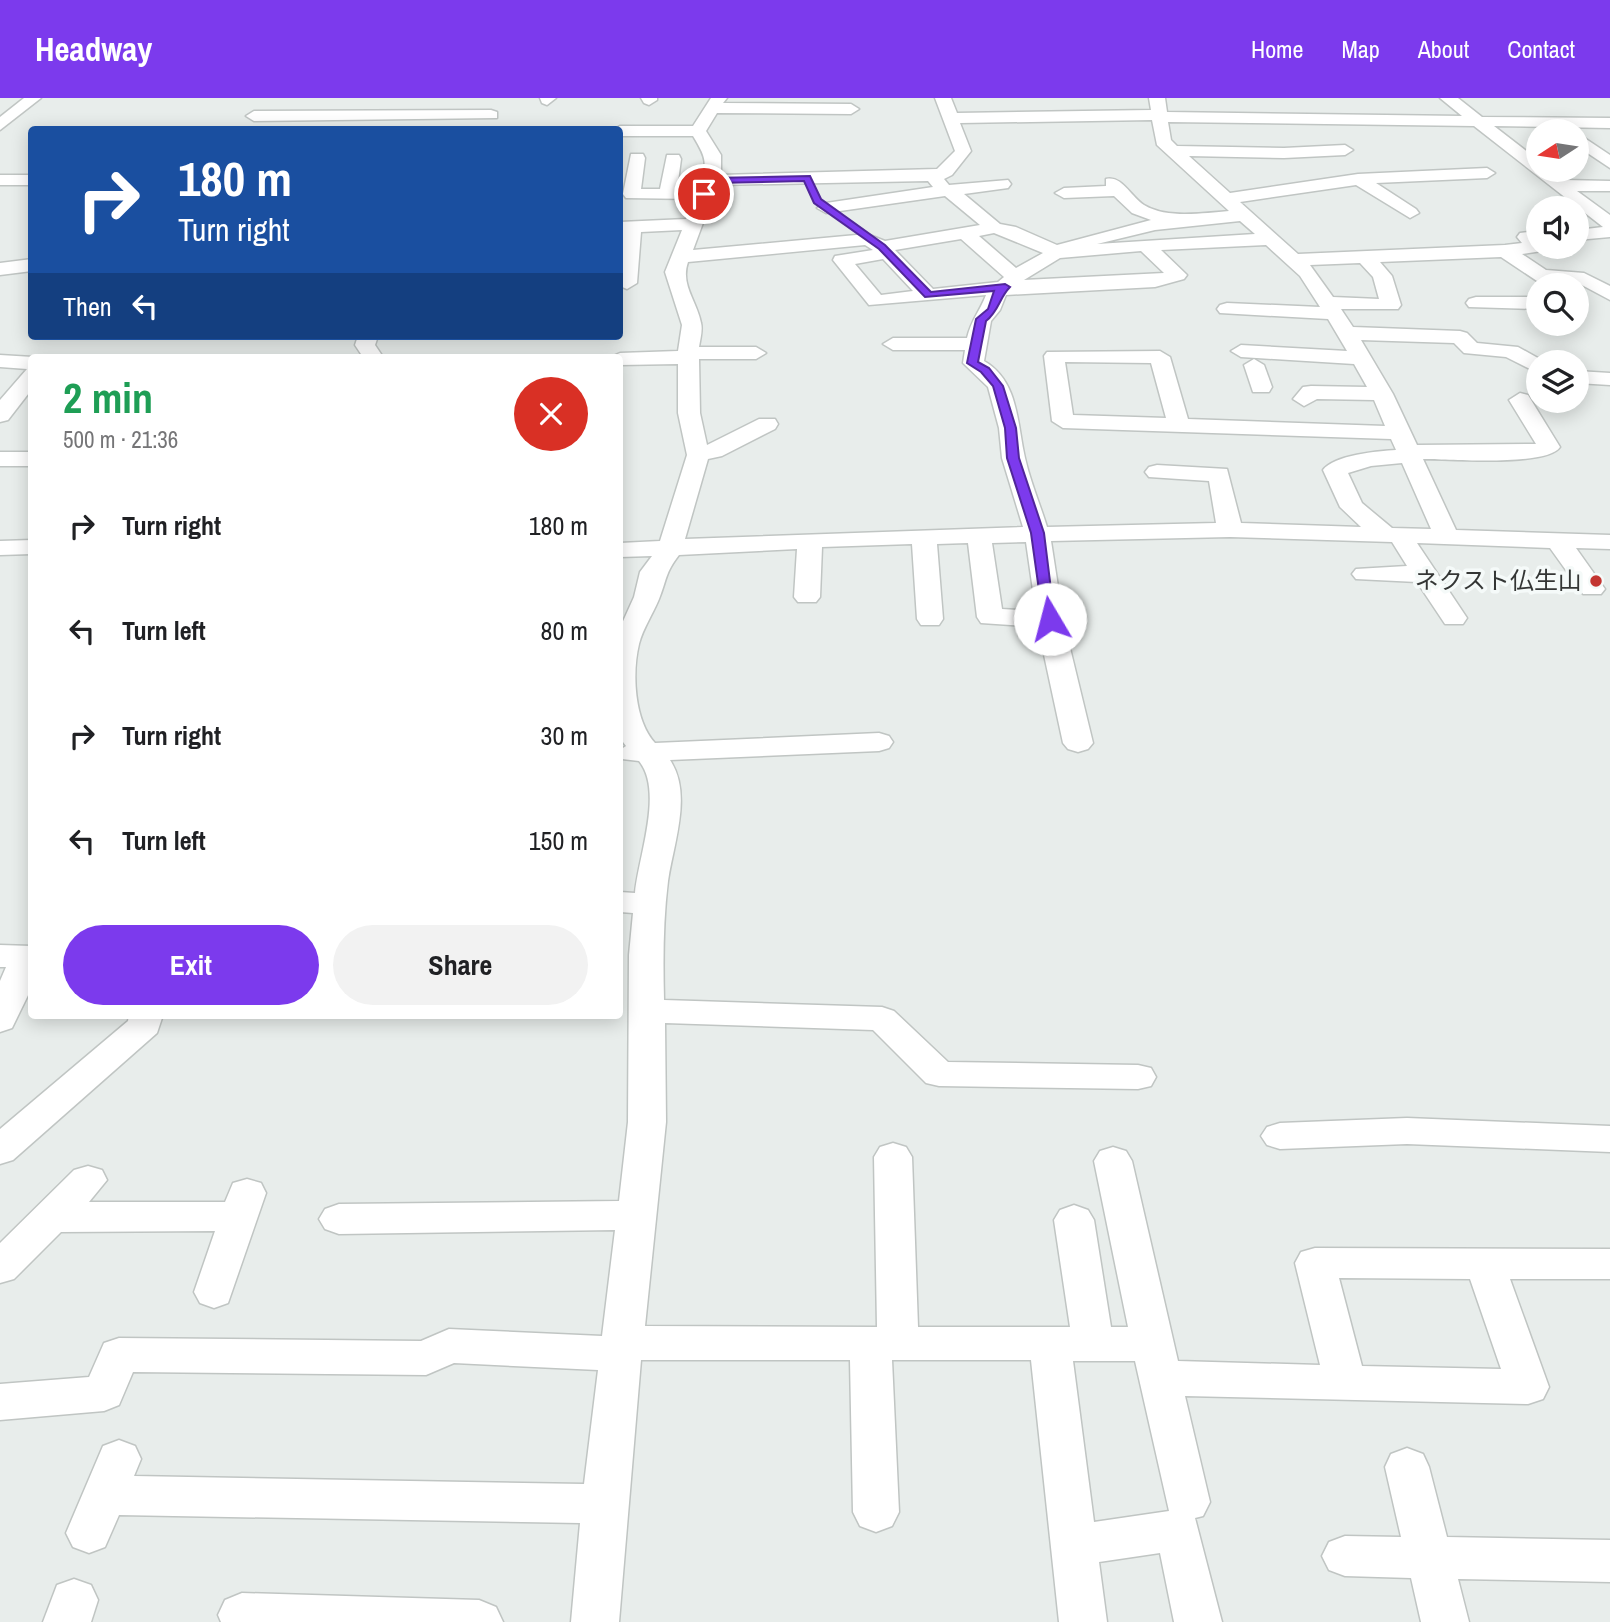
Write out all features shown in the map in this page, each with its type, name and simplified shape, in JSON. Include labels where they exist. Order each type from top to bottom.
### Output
[{"type":"street","points":[[0,125],[33,98]]},
{"type":"street","points":[[368,116],[376,98]]},
{"type":"street","points":[[254,116],[294,123],[341,123],[368,116],[389,123],[490,122],[496,98]]},
{"type":"street","points":[[826,208],[894,198],[944,185],[963,151],[953,118],[943,98]]},
{"type":"street","points":[[1206,98],[1214,118]]},
{"type":"street","points":[[1448,98],[1526,159]]},
{"type":"street","points":[[1531,106],[1550,119]]},
{"type":"street","points":[[623,130],[711,112],[851,109]]},
{"type":"street","points":[[953,118],[1159,110],[1214,118],[1526,124]]},
{"type":"street","points":[[1159,110],[1163,142],[1307,272],[1348,333],[1382,394],[1447,537]]},
{"type":"street","points":[[623,666],[626,643],[647,597],[653,572],[670,549],[698,455],[689,412],[688,355],[692,325],[678,267],[715,168],[711,112]]},
{"type":"street","points":[[1589,124],[1610,123]]},
{"type":"street","points":[[1589,147],[1610,163]]},
{"type":"street","points":[[1173,151],[1284,153],[1345,150]]},
{"type":"street","points":[[1387,156],[1412,174]]},
{"type":"street","points":[[637,158],[631,226],[623,260],[623,283],[678,267],[879,246],[993,228]]},
{"type":"street","points":[[668,193],[673,159]]},
{"type":"street","points":[[1079,743],[1050,619],[1037,533],[1013,458],[1010,428],[998,386],[985,370],[973,363],[981,319],[992,310],[998,293],[1010,282],[1059,253],[1121,232],[1237,209],[1292,186],[1412,174],[1488,173]]},
{"type":"street","points":[[807,178],[817,201],[879,246],[928,295]]},
{"type":"street","points":[[633,194],[668,193],[807,178],[944,185],[1002,184]]},
{"type":"street","points":[[1358,179],[1410,213]]},
{"type":"street","points":[[0,180],[28,180]]},
{"type":"street","points":[[1556,182],[1610,224]]},
{"type":"street","points":[[944,185],[993,228],[1059,253],[1144,245],[1270,239]]},
{"type":"street","points":[[1560,185],[1610,186]]},
{"type":"street","points":[[1064,193],[1115,187],[1127,203],[1157,219],[1237,209]]},
{"type":"street","points":[[894,198],[921,217],[957,234],[1010,282]]},
{"type":"street","points":[[631,226],[693,224]]},
{"type":"street","points":[[1589,234],[1610,232]]},
{"type":"street","points":[[879,246],[842,260],[876,301],[1010,282],[1155,281],[1177,275],[1144,245]]},
{"type":"street","points":[[1293,260],[1526,248]]},
{"type":"street","points":[[1506,251],[1539,273]]},
{"type":"street","points":[[1227,309],[1255,306],[1331,308],[1391,305],[1382,276],[1363,255]]},
{"type":"street","points":[[0,269],[28,266]]},
{"type":"street","points":[[1589,282],[1610,294]]},
{"type":"street","points":[[1476,303],[1526,303]]},
{"type":"street","points":[[1348,333],[1465,344],[1511,351],[1526,360]]},
{"type":"street","points":[[893,344],[978,344]]},
{"type":"street","points":[[623,359],[756,353]]},
{"type":"street","points":[[1178,423],[1160,356],[1054,356],[1063,421],[1178,423],[1406,447],[1532,452],[1549,447],[1521,400]]},
{"type":"street","points":[[0,361],[28,363]]},
{"type":"street","points":[[1253,369],[1364,366]]},
{"type":"street","points":[[1589,378],[1610,379]]},
{"type":"street","points":[[2,410],[28,379]]},
{"type":"street","points":[[1304,399],[1311,392],[1382,394]]},
{"type":"street","points":[[2,410],[28,408]]},
{"type":"street","points":[[698,455],[714,451],[767,424]]},
{"type":"street","points":[[1406,447],[1335,470],[1352,507],[1392,535],[1425,574],[1454,618]]},
{"type":"street","points":[[0,458],[28,458]]},
{"type":"street","points":[[1157,472],[1219,474],[1230,530]]},
{"type":"street","points":[[623,550],[923,536],[1230,530],[1610,542]]},
{"type":"street","points":[[1346,533],[1367,579],[1425,574]]},
{"type":"street","points":[[979,535],[990,617],[1050,619]]},
{"type":"street","points":[[923,536],[930,619]]},
{"type":"street","points":[[1557,540],[1592,590]]},
{"type":"street","points":[[807,597],[810,541]]},
{"type":"street","points":[[0,548],[28,547]]},
{"type":"street","points":[[623,692],[633,753]]},
{"type":"street","points":[[633,753],[879,742]]},
{"type":"street","points":[[595,1622],[604,1504],[647,1122],[649,1063],[635,903],[665,803],[664,779],[659,766],[633,753]]},
{"type":"street","points":[[0,956],[28,956],[0,1020]]},
{"type":"street","points":[[646,1011],[881,1019],[939,1074],[1138,1077]]},
{"type":"street","points":[[0,1150],[145,1025],[146,1019]]},
{"type":"street","points":[[1280,1136],[1407,1131],[1610,1139]]},
{"type":"street","points":[[876,1512],[893,1157]]},
{"type":"street","points":[[1113,1161],[1187,1502]]},
{"type":"street","points":[[0,1268],[88,1180]]},
{"type":"street","points":[[51,1217],[243,1204],[214,1292]]},
{"type":"street","points":[[339,1219],[636,1215]]},
{"type":"street","points":[[1074,1220],[1093,1345]]},
{"type":"street","points":[[1345,1382],[1315,1264],[1610,1264]]},
{"type":"street","points":[[0,1402],[104,1393],[119,1355],[426,1358],[449,1346],[622,1348],[884,1343],[1093,1345],[1156,1361],[1345,1382],[1528,1387],[1485,1264]]},
{"type":"street","points":[[1050,1344],[1083,1622]]},
{"type":"street","points":[[1407,1467],[1445,1622]]},
{"type":"street","points":[[104,1495],[604,1504]]},
{"type":"street","points":[[1074,1545],[1178,1530],[1198,1622]]},
{"type":"street","points":[[1345,1556],[1610,1561]]},
{"type":"street","points":[[242,1615],[479,1622]]},
{"type":"place","name":"ネクスト仏生山","points":[[1596,581]]},
{"type":"route","points":[[704,194],[710,180],[807,178],[817,201],[867,239],[882,247],[928,295],[1005,287],[998,293],[992,310],[981,319],[973,363],[985,370],[998,386],[1010,428],[1013,458],[1037,533],[1050,619]]}]
